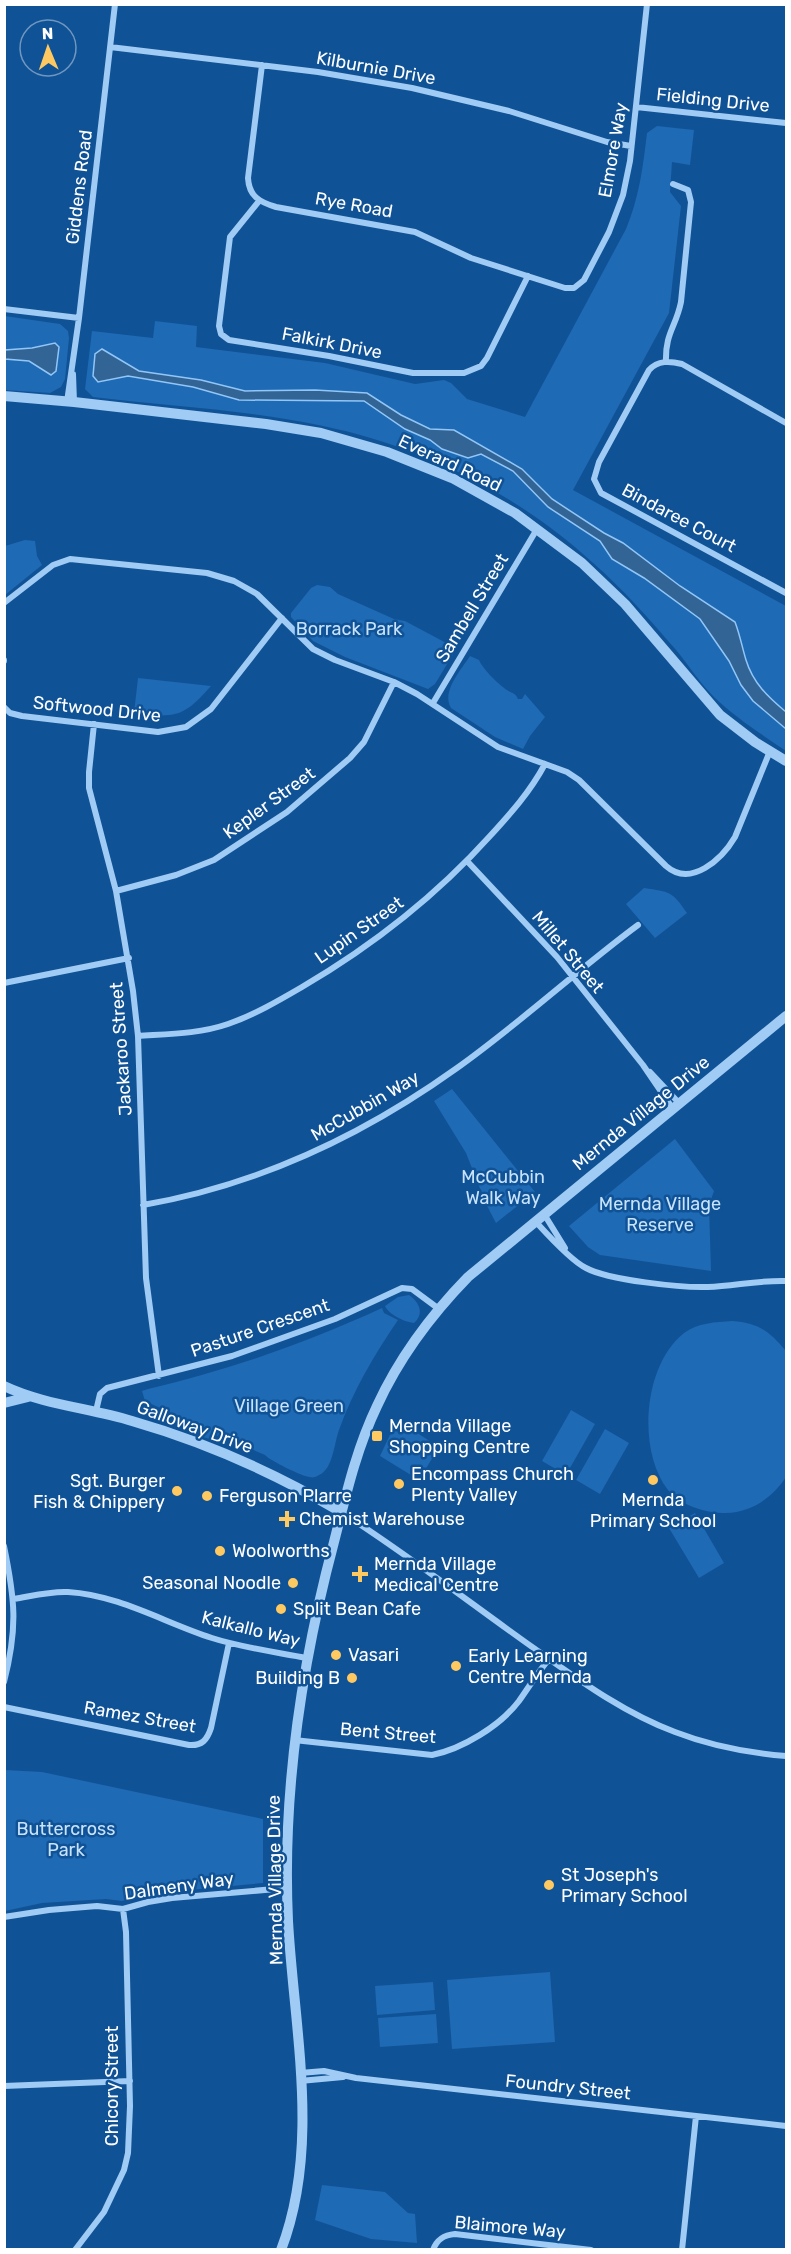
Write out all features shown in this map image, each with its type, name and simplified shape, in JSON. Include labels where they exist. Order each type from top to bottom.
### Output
[{"type":"street","name":"Giddens Road","points":[[71,402],[69,385],[73,374],[115,4]]},
{"type":"street","name":"Elmore Way","points":[[574,288],[584,280],[616,215],[623,195],[632,146],[647,4]]},
{"type":"street","name":"Kilburnie Drive","points":[[110,47],[318,72],[412,88],[509,111],[607,142],[632,146]]},
{"type":"street","points":[[259,201],[250,192],[248,178],[262,65]]},
{"type":"street","name":"Fielding Drive","points":[[636,107],[786,123]]},
{"type":"street","points":[[673,184],[688,190],[691,202],[681,302],[677,318],[667,339],[666,362],[682,364],[786,423]]},
{"type":"street","name":"Rye Road","points":[[259,201],[276,207],[415,232],[471,258],[564,288],[574,288]]},
{"type":"street","name":"Falkirk Drive","points":[[259,201],[233,230],[228,245],[219,326],[221,334],[229,340],[329,356],[414,373],[464,373],[481,366],[487,358],[528,276]]},
{"type":"street","points":[[4,309],[79,318]]},
{"type":"street","name":"Bindaree Court","points":[[666,362],[658,363],[649,370],[599,462],[594,478],[596,486],[601,493],[786,593]]},
{"type":"street","name":"Everard Road","points":[[4,396],[71,402],[321,433],[387,452],[452,478],[537,529],[582,563],[625,604],[720,715],[786,761]]},
{"type":"street","name":"Sambell Street","points":[[433,704],[537,529]]},
{"type":"street","points":[[4,603],[53,565],[70,559],[207,573],[224,577],[257,594],[313,649],[335,660],[394,682],[433,704],[498,747],[567,772],[579,780],[675,873],[687,875],[700,872],[729,847],[770,751]]},
{"type":"street","name":"Softwood Drive","points":[[4,707],[15,715],[158,732],[186,727],[211,709],[282,618]]},
{"type":"street","name":"Kepler Street","points":[[116,891],[176,875],[213,860],[287,812],[350,758],[364,742],[394,682]]},
{"type":"street","name":"Jackaroo Street","points":[[94,724],[89,788],[116,891],[129,958],[138,1036],[146,1278],[159,1376]]},
{"type":"street","name":"Lupin Street","points":[[138,1036],[216,1028],[276,1002],[330,971],[415,909],[467,861],[523,800],[545,764]]},
{"type":"street","name":"Millet Street","points":[[467,861],[540,939],[642,1065],[666,1087],[676,1106]]},
{"type":"street","name":"McCubbin Way","points":[[143,1204],[177,1199],[242,1181],[292,1162],[344,1138],[405,1103],[458,1067],[638,925]]},
{"type":"street","points":[[4,983],[129,958]]},
{"type":"street","name":"Mernda Village Drive","points":[[281,2250],[298,2193],[302,2166],[303,2125],[287,1888],[288,1822],[294,1740],[307,1658],[341,1512],[356,1457],[377,1405],[399,1365],[439,1309],[468,1278],[786,1016]]},
{"type":"street","points":[[544,1214],[566,1251]]},
{"type":"street","points":[[535,1221],[576,1262],[586,1269],[597,1272],[664,1284],[706,1287],[786,1281]]},
{"type":"street","name":"Pasture Crescent","points":[[96,1411],[100,1394],[107,1388],[232,1356],[335,1319],[402,1288],[412,1289],[439,1309]]},
{"type":"street","name":"Galloway Drive","points":[[4,1386],[28,1397],[96,1411],[177,1435],[230,1455],[341,1512]]},
{"type":"street","name":"Galloway Drive","points":[[4,1403],[28,1397]]},
{"type":"street","points":[[341,1512],[618,1706],[675,1732],[746,1751],[786,1756]]},
{"type":"street","points":[[4,1682],[15,1622],[14,1599],[5,1546]]},
{"type":"street","name":"Kalkallo Way","points":[[14,1599],[54,1592],[90,1596],[156,1616],[229,1643],[307,1658]]},
{"type":"street","name":"Ramez Street","points":[[4,1707],[189,1744],[200,1744],[206,1740],[211,1728],[229,1643]]},
{"type":"street","name":"Bent Street","points":[[294,1740],[432,1755],[448,1752],[505,1717],[549,1659]]},
{"type":"street","name":"Dalmeny Way","points":[[4,1917],[97,1906],[123,1909],[172,1898],[287,1888]]},
{"type":"street","name":"Chicory Street","points":[[75,2250],[104,2212],[124,2170],[130,2134],[123,1909]]},
{"type":"street","name":"Foundry Street","points":[[300,2077],[324,2071],[346,2076],[786,2126]]},
{"type":"street","points":[[4,2086],[130,2081]]},
{"type":"street","points":[[682,2250],[696,2116]]},
{"type":"street","name":"Blaimore Way","points":[[433,2250],[438,2241],[447,2235],[455,2234],[591,2250]]},
{"type":"green space","points":[[657,126],[694,130],[690,165],[672,162],[670,192],[681,206],[669,313],[573,490],[786,606],[786,751],[740,719],[714,697],[677,651],[615,583],[563,537],[500,494],[467,476],[396,446],[323,426],[237,412],[93,397],[85,389],[92,331],[153,338],[155,321],[197,326],[196,347],[325,363],[415,384],[444,380],[451,383],[467,399],[525,417],[626,229],[637,194],[647,133]]},
{"type":"green space","points":[[5,316],[60,324],[68,331],[65,379],[61,387],[50,393],[5,390]]},
{"type":"green space","points":[[25,540],[35,541],[37,556],[42,565],[5,595],[5,546]]},
{"type":"green space","name":"Borrack Park","points":[[317,585],[330,587],[338,594],[394,619],[405,621],[450,645],[455,651],[435,684],[428,689],[345,657],[313,641],[291,617],[291,613],[311,588]]},
{"type":"green space","points":[[470,656],[479,660],[495,680],[515,694],[518,699],[522,699],[525,694],[545,717],[523,749],[495,737],[451,708],[448,695],[450,688]]},
{"type":"green space","points":[[138,678],[211,686],[185,710],[169,715],[148,715],[134,713]]},
{"type":"green space","points":[[644,888],[660,890],[674,896],[687,913],[655,938],[626,904]]},
{"type":"green space","name":"McCubbin Walk Way","points":[[452,1089],[535,1192],[496,1223],[466,1153],[434,1101]]},
{"type":"green space","name":"Mernda Village Reserve","points":[[675,1139],[714,1191],[709,1205],[711,1271],[600,1255],[588,1247],[569,1226]]},
{"type":"green space","points":[[409,1295],[416,1301],[420,1312],[414,1323],[398,1318],[385,1306],[398,1297]]},
{"type":"green space","name":"Village Green","points":[[382,1308],[384,1313],[398,1320],[357,1387],[327,1467],[316,1477],[294,1471],[265,1455],[219,1435],[210,1439],[192,1434],[195,1424],[145,1401],[142,1391],[267,1354],[325,1333]]},
{"type":"green space","points":[[732,1321],[763,1329],[786,1351],[786,1477],[768,1497],[753,1507],[735,1512],[718,1513],[687,1504],[673,1496],[668,1490],[658,1473],[652,1454],[649,1409],[653,1386],[670,1347],[684,1333],[695,1327]]},
{"type":"green space","points":[[571,1410],[595,1424],[566,1475],[542,1461]]},
{"type":"green space","points":[[397,1420],[439,1447],[419,1480],[380,1456]]},
{"type":"green space","points":[[605,1429],[629,1443],[600,1494],[576,1480]]},
{"type":"green space","points":[[695,1513],[724,1563],[699,1578],[669,1528]]},
{"type":"green space","name":"Buttercross Park","points":[[5,1770],[42,1772],[263,1819],[263,1883],[146,1894],[122,1901],[106,1899],[42,1903],[5,1911]]},
{"type":"green space","points":[[550,1972],[555,2042],[452,2049],[447,1980]]},
{"type":"green space","points":[[433,1982],[435,2010],[377,2015],[375,1986]]},
{"type":"green space","points":[[436,2014],[438,2043],[380,2047],[378,2018]]},
{"type":"green space","points":[[322,2185],[385,2192],[408,2213],[415,2214],[417,2243],[371,2239],[315,2220]]},
{"type":"shaded area","points":[[55,343],[59,347],[56,371],[51,375],[29,361],[5,359],[5,350]]},
{"type":"shaded area","points":[[102,349],[139,371],[201,380],[245,391],[315,390],[367,393],[401,415],[430,429],[454,430],[522,469],[552,499],[623,543],[680,586],[735,622],[753,676],[767,695],[786,712],[786,729],[753,701],[700,619],[644,578],[612,559],[600,541],[548,507],[513,471],[481,454],[468,458],[442,449],[430,440],[405,429],[364,401],[239,400],[193,387],[128,376],[98,382],[93,376],[95,354]]},
{"type":"place","name":"Mernda Village Shopping Centre","points":[[377,1436]]},
{"type":"place","name":"Mernda Primary School","points":[[653,1480]]},
{"type":"place","name":"Encompass Church Plenty Valley","points":[[399,1484]]},
{"type":"place","name":"Sgt. Burger Fish & Chippery","points":[[177,1491]]},
{"type":"place","name":"Ferguson Plarre","points":[[207,1496]]},
{"type":"place","name":"Chemist Warehouse","points":[[287,1519]]},
{"type":"place","name":"Woolworths","points":[[220,1551]]},
{"type":"place","name":"Mernda Village Medical Centre","points":[[360,1574]]},
{"type":"place","name":"Seasonal Noodle","points":[[293,1583]]},
{"type":"place","name":"Split Bean Cafe","points":[[281,1609]]},
{"type":"place","name":"Vasari","points":[[336,1655]]},
{"type":"place","name":"Early Learning Centre Mernda","points":[[456,1666]]},
{"type":"place","name":"Building B","points":[[352,1678]]},
{"type":"place","name":"St Joseph's Primary School","points":[[549,1885]]}]
